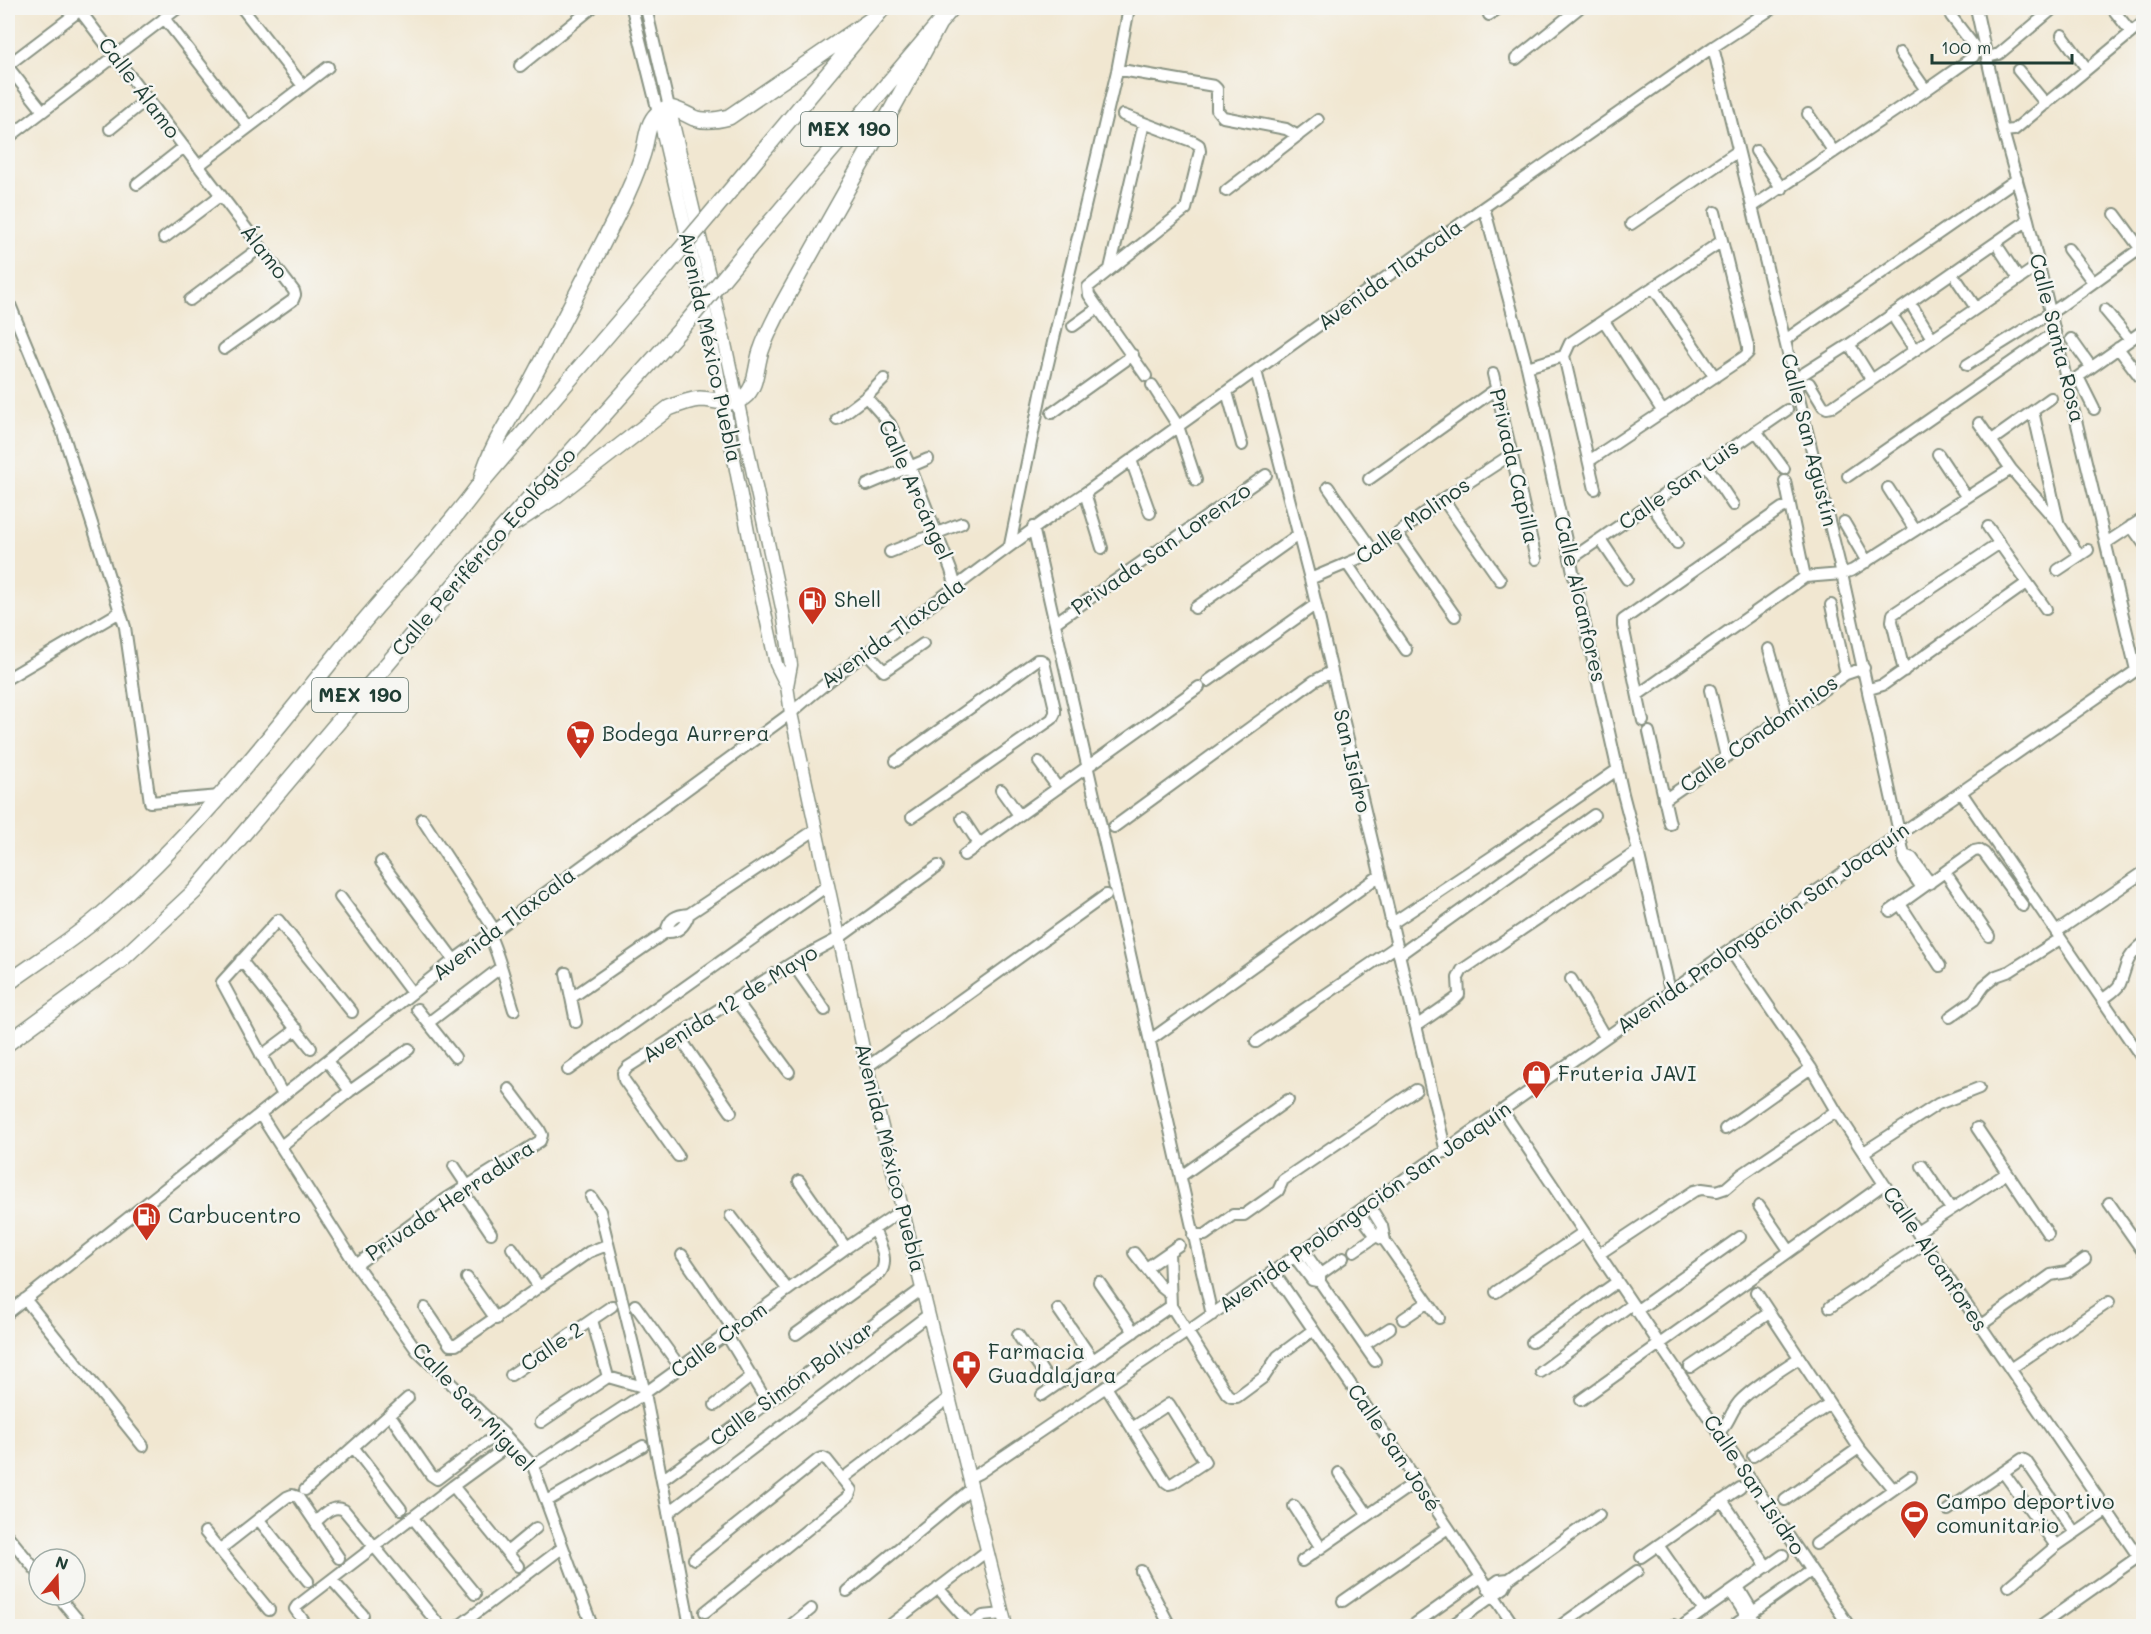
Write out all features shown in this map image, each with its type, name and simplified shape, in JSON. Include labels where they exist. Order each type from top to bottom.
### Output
[{"type":"highway","name":"MEX 190","points":[[938,25],[952,8]]},
{"type":"highway","points":[[480,484],[487,459],[567,314],[629,190],[642,156],[651,122],[664,110],[706,120],[729,117],[879,12]]},
{"type":"highway","name":"Calle Periférico Ecológico","points":[[8,983],[99,917],[157,864],[220,796],[371,613],[456,518],[480,484],[709,216],[879,12]]},
{"type":"highway","points":[[501,531],[554,497],[669,408],[701,399],[730,402],[747,396],[770,327],[889,117],[938,25]]},
{"type":"highway","name":"Calle Periférico Ecológico","points":[[8,1043],[121,960],[195,891],[501,531],[688,321],[938,25]]},
{"type":"main road","name":"Avenida México Puebla","points":[[664,110],[710,333],[730,402],[783,612],[790,665],[788,686],[791,713],[867,1067],[1004,1620]]},
{"type":"main road","name":"Avenida México Puebla","points":[[730,402],[776,664],[788,686]]},
{"type":"street","points":[[43,111],[8,66],[80,8]]},
{"type":"street","name":"Calle Álamo","points":[[80,8],[198,166]]},
{"type":"street","points":[[8,138],[178,8]]},
{"type":"street","points":[[242,8],[303,86]]},
{"type":"street","points":[[520,66],[592,8]]},
{"type":"street","name":"Avenida México Puebla","points":[[632,8],[664,110]]},
{"type":"street","name":"Avenida México Puebla","points":[[646,8],[664,110]]},
{"type":"street","points":[[1010,545],[1042,389],[1117,71],[1129,8]]},
{"type":"street","points":[[1489,15],[1499,8]]},
{"type":"street","points":[[1516,59],[1579,8]]},
{"type":"street","name":"Avenida Tlaxcala","points":[[8,1314],[283,1095],[330,1065],[412,993],[454,960],[791,713],[820,686],[1034,527],[1085,493],[1484,207],[1713,47],[1773,8]]},
{"type":"street","name":"Calle Santa Rosa","points":[[1976,8],[2003,131],[2028,220],[2106,543],[2140,667]]},
{"type":"street","points":[[1988,57],[1999,54],[2054,8]]},
{"type":"street","points":[[2112,8],[2131,32]]},
{"type":"street","points":[[1752,207],[1782,189],[1973,57],[1976,51],[1974,46],[1951,16]]},
{"type":"street","points":[[164,18],[249,127]]},
{"type":"street","points":[[2003,131],[2013,130],[2046,105],[2144,22]]},
{"type":"street","points":[[2062,35],[2087,69]]},
{"type":"street","name":"Calle San Agustín","points":[[1713,47],[1842,574],[1855,671],[1869,689],[1904,855],[1912,858],[1926,885]]},
{"type":"street","points":[[1900,53],[1926,90]]},
{"type":"street","points":[[198,166],[328,67]]},
{"type":"street","points":[[2018,70],[2046,105]]},
{"type":"street","points":[[1117,71],[1214,86],[1217,89],[1217,110],[1223,117],[1286,129],[1298,136]]},
{"type":"street","points":[[110,129],[147,99]]},
{"type":"street","points":[[1808,114],[1834,152]]},
{"type":"street","points":[[1068,285],[1088,287],[1186,209],[1200,151],[1199,145],[1123,115]]},
{"type":"street","points":[[1226,191],[1318,120]]},
{"type":"street","points":[[1110,269],[1144,123]]},
{"type":"street","points":[[136,184],[184,147]]},
{"type":"street","points":[[1631,225],[1738,151]]},
{"type":"street","points":[[1756,151],[1782,189]]},
{"type":"street","name":"Álamo","points":[[198,166],[295,295],[293,300],[224,349]]},
{"type":"street","points":[[1785,340],[2017,179]]},
{"type":"street","points":[[164,238],[221,195]]},
{"type":"street","name":"Calle Alcanfores","points":[[1484,207],[1527,367],[1617,770],[1670,992]]},
{"type":"street","points":[[1588,461],[1748,353],[1715,212]]},
{"type":"street","points":[[1967,365],[2051,312],[2142,247],[2115,214]]},
{"type":"street","points":[[1795,379],[1847,346],[2028,220]]},
{"type":"street","points":[[1595,489],[1564,356],[1570,343],[1722,241]]},
{"type":"street","points":[[190,300],[261,247]]},
{"type":"street","points":[[2068,249],[2093,282]]},
{"type":"street","points":[[2000,250],[2019,279]]},
{"type":"street","points":[[1809,383],[1823,406],[1832,407],[2038,266]]},
{"type":"street","points":[[1957,280],[1976,308]]},
{"type":"street","points":[[1088,287],[1089,295],[1133,355],[1178,426],[1196,480]]},
{"type":"street","points":[[1653,287],[1715,377]]},
{"type":"street","points":[[8,300],[63,433],[125,627],[150,802],[220,796]]},
{"type":"street","points":[[1073,326],[1098,308]]},
{"type":"street","points":[[1914,309],[1932,338]]},
{"type":"street","points":[[2105,310],[2130,340]]},
{"type":"street","points":[[1604,321],[1663,412]]},
{"type":"street","points":[[1896,321],[1915,350]]},
{"type":"street","points":[[2068,384],[2144,330]]},
{"type":"street","points":[[1848,476],[2055,332]]},
{"type":"street","points":[[2071,339],[2091,367]]},
{"type":"street","points":[[2118,348],[2140,377]]},
{"type":"street","points":[[1853,350],[1871,379]]},
{"type":"street","points":[[1052,413],[1133,355]]},
{"type":"street","points":[[1527,367],[1564,356]]},
{"type":"street","name":"San Isidro","points":[[1256,371],[1310,579],[1446,1152]]},
{"type":"street","name":"Privada Capilla","points":[[1493,374],[1536,559]]},
{"type":"street","points":[[2078,377],[2094,409]]},
{"type":"street","points":[[837,420],[884,379]]},
{"type":"street","points":[[1369,479],[1496,388]]},
{"type":"street","points":[[1227,392],[1242,445]]},
{"type":"street","name":"Calle Arcángel","points":[[866,397],[885,417],[909,466],[956,587]]},
{"type":"street","points":[[1992,440],[2051,398]]},
{"type":"street","name":"Calle San Luis","points":[[1571,559],[1787,410]]},
{"type":"street","points":[[2033,411],[2059,524]]},
{"type":"street","points":[[1979,423],[2011,469],[2084,552],[2058,570]]},
{"type":"street","points":[[1756,431],[1784,475],[1805,577]]},
{"type":"street","name":"Calle Molinos","points":[[1310,579],[1348,565],[1374,552],[1443,499],[1512,454]]},
{"type":"street","points":[[1938,454],[1966,496]]},
{"type":"street","points":[[867,485],[928,459]]},
{"type":"street","points":[[1131,460],[1150,513]]},
{"type":"street","points":[[1707,466],[1733,505]]},
{"type":"street","points":[[1638,694],[1805,577],[1842,574],[1867,562],[2011,469]]},
{"type":"street","name":"Privada San Lorenzo","points":[[1056,622],[1266,475]]},
{"type":"street","points":[[1328,487],[1374,552]]},
{"type":"street","points":[[1887,488],[1916,530]]},
{"type":"street","points":[[1085,493],[1102,548]]},
{"type":"street","points":[[1443,499],[1500,580]]},
{"type":"street","points":[[1651,504],[1677,543]]},
{"type":"street","points":[[1643,721],[1623,620],[1782,508],[1790,506]]},
{"type":"street","points":[[2106,543],[2144,518]]},
{"type":"street","points":[[1844,522],[1867,562]]},
{"type":"street","points":[[890,552],[962,523]]},
{"type":"street","points":[[2131,526],[2144,544]]},
{"type":"street","points":[[1034,527],[1212,1315]]},
{"type":"street","points":[[1988,527],[2046,609]]},
{"type":"street","points":[[1398,534],[1455,616]]},
{"type":"street","points":[[1195,608],[1298,535]]},
{"type":"street","points":[[1600,539],[1627,579]]},
{"type":"street","points":[[1904,671],[1892,621],[1893,614],[2000,543]]},
{"type":"street","points":[[1348,565],[1406,650]]},
{"type":"street","points":[[1869,689],[1883,685],[1904,671],[2027,583]]},
{"type":"street","points":[[964,855],[1316,605]]},
{"type":"street","points":[[1831,605],[1855,671]]},
{"type":"street","points":[[8,678],[120,612]]},
{"type":"street","points":[[867,653],[884,671],[923,645]]},
{"type":"street","points":[[1769,649],[1788,714]]},
{"type":"street","points":[[896,761],[1037,660],[1044,662],[1055,709],[1052,719],[912,817]]},
{"type":"street","name":"Avenida Prolongación San Joaquín","points":[[847,1591],[979,1473],[1188,1332],[1446,1152],[1605,1037],[2140,667]]},
{"type":"street","name":"Calle Condominios","points":[[1664,800],[1788,714],[1855,671]]},
{"type":"street","points":[[1114,827],[1314,681],[1331,672]]},
{"type":"street","points":[[1050,683],[1068,678]]},
{"type":"street","points":[[1710,690],[1726,757]]},
{"type":"street","points":[[1649,732],[1670,824]]},
{"type":"street","points":[[1039,762],[1058,788]]},
{"type":"street","points":[[1391,924],[1617,770]]},
{"type":"street","points":[[1001,790],[1019,815]]},
{"type":"street","points":[[1961,792],[2144,1060]]},
{"type":"street","points":[[1256,1042],[1398,950],[1594,815]]},
{"type":"street","points":[[962,818],[980,844]]},
{"type":"street","points":[[422,819],[491,932],[514,1010]]},
{"type":"street","points":[[571,998],[666,932],[674,932],[681,928],[689,914],[815,830]]},
{"type":"street","points":[[1890,911],[1974,851],[1980,850],[2023,906]]},
{"type":"street","points":[[1416,1026],[1459,995],[1458,978],[1462,970],[1638,851]]},
{"type":"street","points":[[381,862],[454,960]]},
{"type":"street","name":"Avenida 12 de Mayo","points":[[678,1156],[624,1080],[623,1073],[628,1067],[792,963],[839,938],[938,866]]},
{"type":"street","points":[[1945,872],[1989,936]]},
{"type":"street","points":[[1950,1017],[1974,1000],[1984,986],[1996,976],[2010,971],[2144,872]]},
{"type":"street","points":[[1150,1040],[1379,876]]},
{"type":"street","points":[[568,1070],[827,886]]},
{"type":"street","points":[[867,1067],[1106,895]]},
{"type":"street","points":[[340,897],[412,993]]},
{"type":"street","points":[[1900,904],[1940,966]]},
{"type":"street","points":[[283,1095],[222,982],[278,920],[352,1012]]},
{"type":"street","points":[[2102,1000],[2120,984],[2124,966],[2129,957],[2144,943]]},
{"type":"street","name":"Calle Alcanfores","points":[[1730,950],[1811,1068],[1884,1184],[2105,1512],[2141,1561]]},
{"type":"street","points":[[241,960],[312,1048]]},
{"type":"street","points":[[792,963],[825,1010]]},
{"type":"street","points":[[428,1023],[500,968]]},
{"type":"street","points":[[566,973],[576,1022]]},
{"type":"street","points":[[1571,979],[1605,1037]]},
{"type":"street","points":[[735,999],[789,1072]]},
{"type":"street","points":[[417,1009],[455,1057]]},
{"type":"street","points":[[261,1056],[297,1029]]},
{"type":"street","points":[[678,1035],[731,1112]]},
{"type":"street","points":[[281,1146],[350,1091],[409,1049]]},
{"type":"street","points":[[330,1065],[350,1091]]},
{"type":"street","points":[[1725,1129],[1811,1068]]},
{"type":"street","points":[[1864,1152],[1938,1104],[1979,1088]]},
{"type":"street","name":"Privada Herradura","points":[[356,1265],[446,1199],[540,1141],[542,1135],[509,1089]]},
{"type":"street","points":[[1193,1235],[1204,1235],[1233,1215],[1244,1215],[1278,1191],[1283,1180],[1416,1090]]},
{"type":"street","points":[[1180,1174],[1184,1174],[1288,1100]]},
{"type":"street","name":"Calle San Isidro","points":[[1502,1110],[1849,1626]]},
{"type":"street","points":[[1599,1254],[1694,1191],[1702,1189],[1718,1191],[1726,1188],[1741,1175],[1836,1111]]},
{"type":"street","name":"Calle San Miguel","points":[[260,1114],[356,1265],[418,1352],[503,1433],[533,1466],[592,1626]]},
{"type":"street","points":[[1977,1128],[2048,1234]]},
{"type":"street","points":[[454,1166],[491,1233]]},
{"type":"street","points":[[1922,1166],[1951,1209]]},
{"type":"street","points":[[1917,1232],[2007,1173]]},
{"type":"street","points":[[799,1181],[846,1248]]},
{"type":"street","points":[[1581,1400],[1884,1184]]},
{"type":"street","points":[[591,1197],[600,1211],[644,1390],[690,1626]]},
{"type":"street","points":[[2109,1203],[2144,1252]]},
{"type":"street","points":[[1369,1205],[1382,1236]]},
{"type":"street","points":[[1759,1206],[1789,1250]]},
{"type":"street","name":"Calle Crom","points":[[533,1466],[680,1367],[902,1210]]},
{"type":"street","points":[[1358,1212],[1382,1236],[1439,1318]]},
{"type":"street","points":[[731,1216],[788,1290]]},
{"type":"street","points":[[796,1334],[885,1267],[874,1229]]},
{"type":"street","points":[[1496,1292],[1584,1232]]},
{"type":"street","points":[[1354,1251],[1382,1236]]},
{"type":"street","points":[[1541,1372],[1740,1237]]},
{"type":"street","points":[[1830,1307],[1925,1243]]},
{"type":"street","points":[[425,1308],[450,1345],[456,1345],[589,1252],[607,1245]]},
{"type":"street","points":[[1146,1268],[1179,1245]]},
{"type":"street","points":[[512,1248],[539,1287]]},
{"type":"street","points":[[1168,1252],[1171,1306],[1231,1397],[1237,1397],[1264,1377],[1278,1356],[1313,1330]]},
{"type":"street","points":[[1134,1253],[1160,1286],[1170,1294]]},
{"type":"street","points":[[1299,1253],[1375,1361]]},
{"type":"street","points":[[682,1255],[730,1331],[767,1402]]},
{"type":"street","points":[[1317,1279],[1343,1258]]},
{"type":"street","points":[[1981,1325],[2051,1275],[2067,1272],[2085,1260]]},
{"type":"street","name":"Calle San José","points":[[1273,1271],[1418,1481],[1514,1626]]},
{"type":"street","points":[[467,1278],[496,1319]]},
{"type":"street","points":[[1099,1282],[1134,1332]]},
{"type":"street","points":[[1533,1342],[1617,1282]]},
{"type":"street","name":"Calle Simón Bolívar","points":[[662,1480],[922,1288]]},
{"type":"street","points":[[1756,1292],[1859,1448],[1893,1490]]},
{"type":"street","points":[[25,1299],[143,1446]]},
{"type":"street","points":[[1403,1319],[1428,1302]]},
{"type":"street","points":[[2010,1369],[2109,1302]]},
{"type":"street","points":[[635,1305],[680,1367]]},
{"type":"street","name":"Calle 2","points":[[511,1375],[612,1306]]},
{"type":"street","points":[[1042,1395],[1171,1306]]},
{"type":"street","points":[[1058,1309],[1093,1360]]},
{"type":"street","points":[[1690,1367],[1769,1313]]},
{"type":"street","points":[[668,1513],[928,1315]]},
{"type":"street","name":"Calle 2","points":[[592,1320],[608,1377]]},
{"type":"street","points":[[1364,1346],[1390,1328]]},
{"type":"street","points":[[1018,1335],[1053,1388]]},
{"type":"street","points":[[1715,1428],[1741,1400],[1799,1358]]},
{"type":"street","points":[[715,1405],[752,1376]]},
{"type":"street","points":[[541,1422],[608,1377],[644,1390]]},
{"type":"street","points":[[1106,1387],[1132,1428],[1169,1484],[1205,1462],[1169,1404],[1132,1428]]},
{"type":"street","points":[[219,1550],[287,1497],[301,1494],[408,1398]]},
{"type":"street","points":[[842,1479],[949,1398]]},
{"type":"street","points":[[1753,1456],[1830,1404]]},
{"type":"street","points":[[390,1415],[431,1475],[437,1479],[485,1443],[503,1433]]},
{"type":"street","points":[[307,1626],[295,1609],[412,1517],[512,1443]]},
{"type":"street","points":[[547,1501],[643,1446]]},
{"type":"street","points":[[354,1448],[401,1509]]},
{"type":"street","points":[[1785,1500],[1859,1448]]},
{"type":"street","points":[[694,1559],[819,1459],[827,1460],[851,1490],[849,1496],[705,1612]]},
{"type":"street","points":[[1948,1510],[2022,1459],[2026,1461],[2075,1533]]},
{"type":"street","points":[[2003,1472],[2056,1546]]},
{"type":"street","points":[[1340,1473],[1368,1515]]},
{"type":"street","points":[[1816,1544],[1911,1477]]},
{"type":"street","points":[[1302,1561],[1418,1481]]},
{"type":"street","points":[[453,1486],[518,1566]]},
{"type":"street","points":[[1641,1557],[1740,1488]]},
{"type":"street","points":[[301,1494],[315,1522],[339,1558]]},
{"type":"street","points":[[1722,1500],[1767,1567]]},
{"type":"street","points":[[1294,1506],[1321,1548]]},
{"type":"street","points":[[315,1522],[333,1508],[339,1507],[344,1510],[440,1626]]},
{"type":"street","points":[[2009,1586],[2056,1546],[2105,1512]]},
{"type":"street","points":[[1451,1626],[1491,1592],[1499,1580],[1509,1579],[1599,1515]]},
{"type":"street","points":[[412,1517],[475,1594]]},
{"type":"street","points":[[259,1520],[308,1581]]},
{"type":"street","points":[[507,1552],[536,1528]]},
{"type":"street","points":[[1343,1601],[1448,1528]]},
{"type":"street","points":[[205,1532],[268,1610]]},
{"type":"street","points":[[8,1536],[27,1559]]},
{"type":"street","points":[[1658,1545],[1704,1611]]},
{"type":"street","points":[[459,1626],[562,1548]]},
{"type":"street","points":[[894,1625],[987,1551]]},
{"type":"street","points":[[1685,1624],[1783,1555]]},
{"type":"street","points":[[2040,1626],[2106,1581],[2141,1561]]},
{"type":"street","points":[[1141,1570],[1170,1626]]},
{"type":"street","points":[[1560,1626],[1637,1571]]},
{"type":"street","points":[[1733,1626],[1811,1571]]},
{"type":"street","points":[[1412,1626],[1481,1577]]},
{"type":"street","points":[[332,1580],[363,1615]]},
{"type":"street","points":[[938,1588],[970,1626],[983,1616],[1004,1620]]},
{"type":"street","points":[[1734,1589],[1758,1626]]},
{"type":"street","points":[[67,1607],[83,1626]]},
{"type":"street","points":[[790,1626],[811,1610]]},
{"type":"place","name":"Shell","points":[[813,626]]},
{"type":"place","name":"Bodega Aurrera","points":[[581,760]]},
{"type":"place","name":"Fruteria JAVI","points":[[1537,1100]]},
{"type":"place","name":"Carbucentro","points":[[147,1242]]},
{"type":"place","name":"Farmacia Guadalajara","points":[[967,1390]]},
{"type":"place","name":"Campo deportivo comunitario","points":[[1915,1540]]}]
